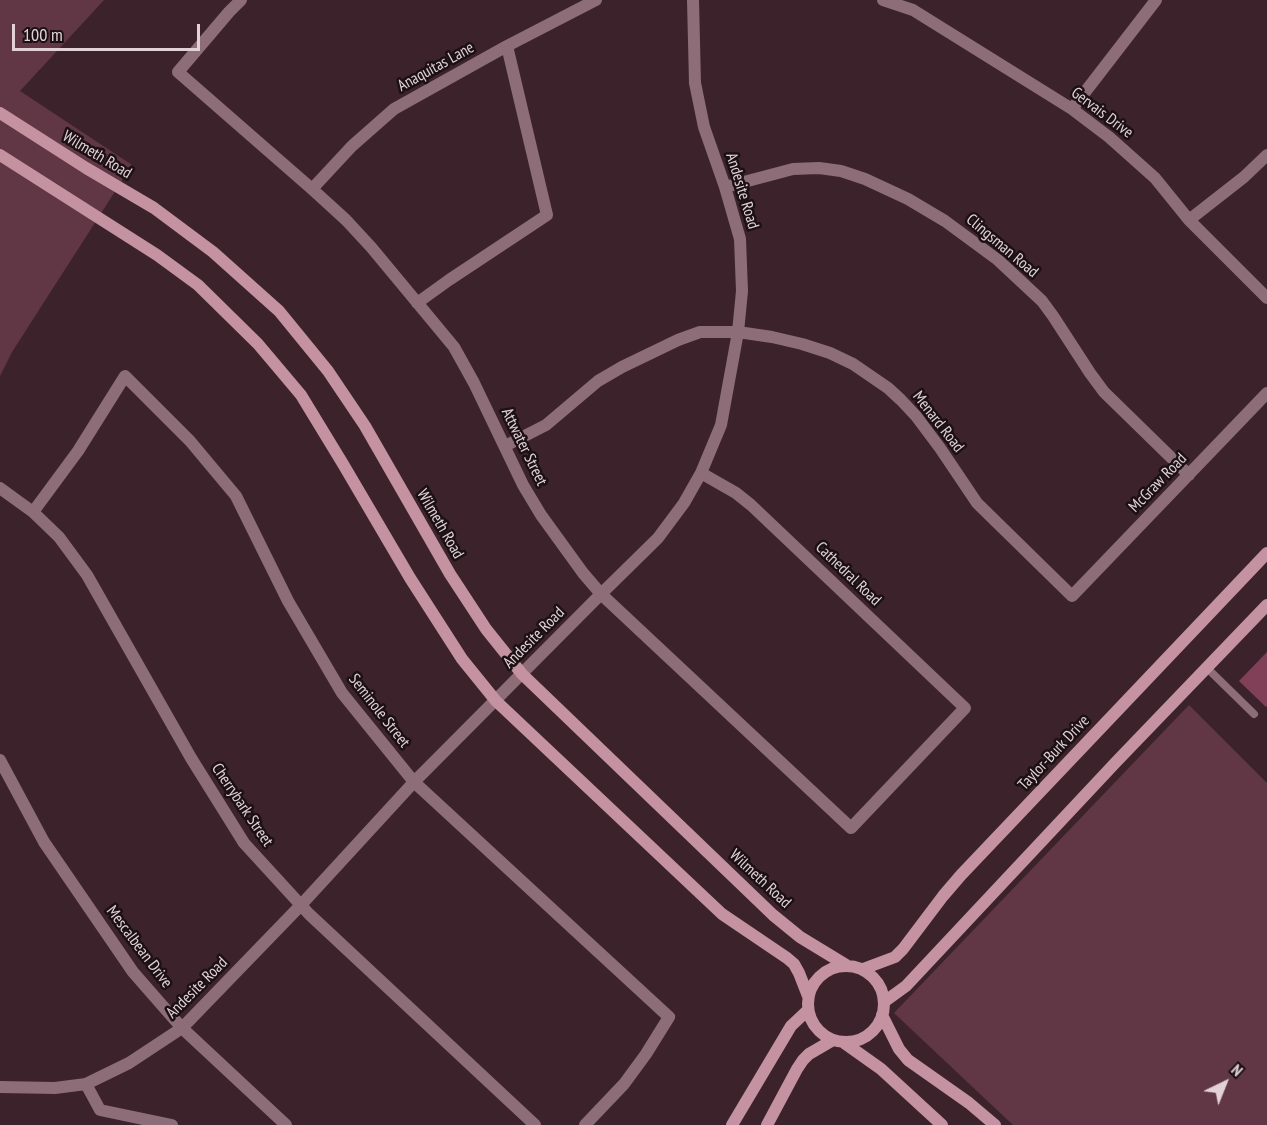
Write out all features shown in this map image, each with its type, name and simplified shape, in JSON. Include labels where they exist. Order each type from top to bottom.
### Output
[{"type":"street","name":"Attwater Street","points":[[241,0],[178,72],[346,220],[454,348],[474,383],[523,485],[576,565],[601,594],[851,828]]},
{"type":"street","name":"Anaquitas Lane","points":[[312,189],[352,146],[394,109],[596,0]]},
{"type":"street","name":"Andesite Road","points":[[0,1087],[55,1088],[86,1084],[129,1063],[182,1028],[414,782],[658,538],[684,503],[701,473],[721,425],[738,332],[742,291],[740,239],[704,127],[695,83],[693,0]]},
{"type":"street","name":"Gervais Drive","points":[[882,0],[913,10],[1072,110],[1109,137],[1155,178],[1189,220],[1267,298]]},
{"type":"street","points":[[1072,110],[1156,0]]},
{"type":"street","points":[[417,303],[547,215],[507,46]]},
{"type":"street","name":"Wilmeth Road","points":[[0,113],[154,208],[205,246],[279,311],[328,371],[365,426],[450,574],[486,629],[522,674],[773,915],[800,937],[846,965]]},
{"type":"street","points":[[0,155],[157,255],[198,285],[258,344],[301,395],[410,578],[462,659],[496,701],[722,914],[794,964],[808,996],[808,1010],[816,1028],[881,1069],[942,1125]]},
{"type":"street","points":[[1189,220],[1244,177],[1267,155]]},
{"type":"street","name":"Clingsman Road","points":[[725,187],[793,168],[840,171],[866,179],[908,199],[945,221],[998,260],[1042,301],[1104,392],[1189,475]]},
{"type":"street","name":"Menard Road","points":[[505,446],[546,425],[598,381],[678,340],[700,332],[738,332],[792,342],[830,353],[853,364],[888,388],[916,416],[977,503],[1072,596]]},
{"type":"street","name":"Seminole Street","points":[[33,512],[78,451],[125,376],[190,441],[236,496],[288,601],[342,693],[414,782],[669,1017],[624,1084],[585,1125]]},
{"type":"street","name":"McGraw Road","points":[[1072,596],[1267,393]]},
{"type":"street","name":"Cathedral Road","points":[[701,473],[751,505],[965,708],[851,828]]},
{"type":"street","name":"Cherrybark Street","points":[[0,488],[33,512],[59,537],[87,574],[191,758],[244,843],[309,914],[535,1125]]},
{"type":"street","name":"Taylor-Burk Drive","points":[[863,969],[895,957],[903,949],[961,875],[1267,553]]},
{"type":"street","points":[[884,1002],[906,986],[1267,605]]},
{"type":"street","name":"Mescalbean Drive","points":[[0,760],[44,842],[133,972],[182,1028],[286,1125]]},
{"type":"street","points":[[767,1125],[797,1069],[809,1054],[838,1041],[856,1041],[877,1026],[882,1015],[884,1002],[878,983],[863,969],[855,966],[846,965],[825,971],[812,986],[808,996]]},
{"type":"street","points":[[732,1125],[791,1026],[808,1010]]},
{"type":"street","points":[[882,1015],[899,1049],[908,1060],[969,1103],[995,1125]]},
{"type":"street","points":[[86,1084],[100,1110],[172,1125]]},
{"type":"lane","points":[[1207,668],[1254,714]]},
{"type":"shaded area","points":[[0,0],[104,0],[20,91],[132,165],[12,352],[0,376]]},
{"type":"shaded area","points":[[1189,705],[1267,783],[1267,1125],[1013,1125],[894,1013]]},
{"type":"building","points":[[1267,652],[1267,706],[1266,707],[1239,681]]}]
